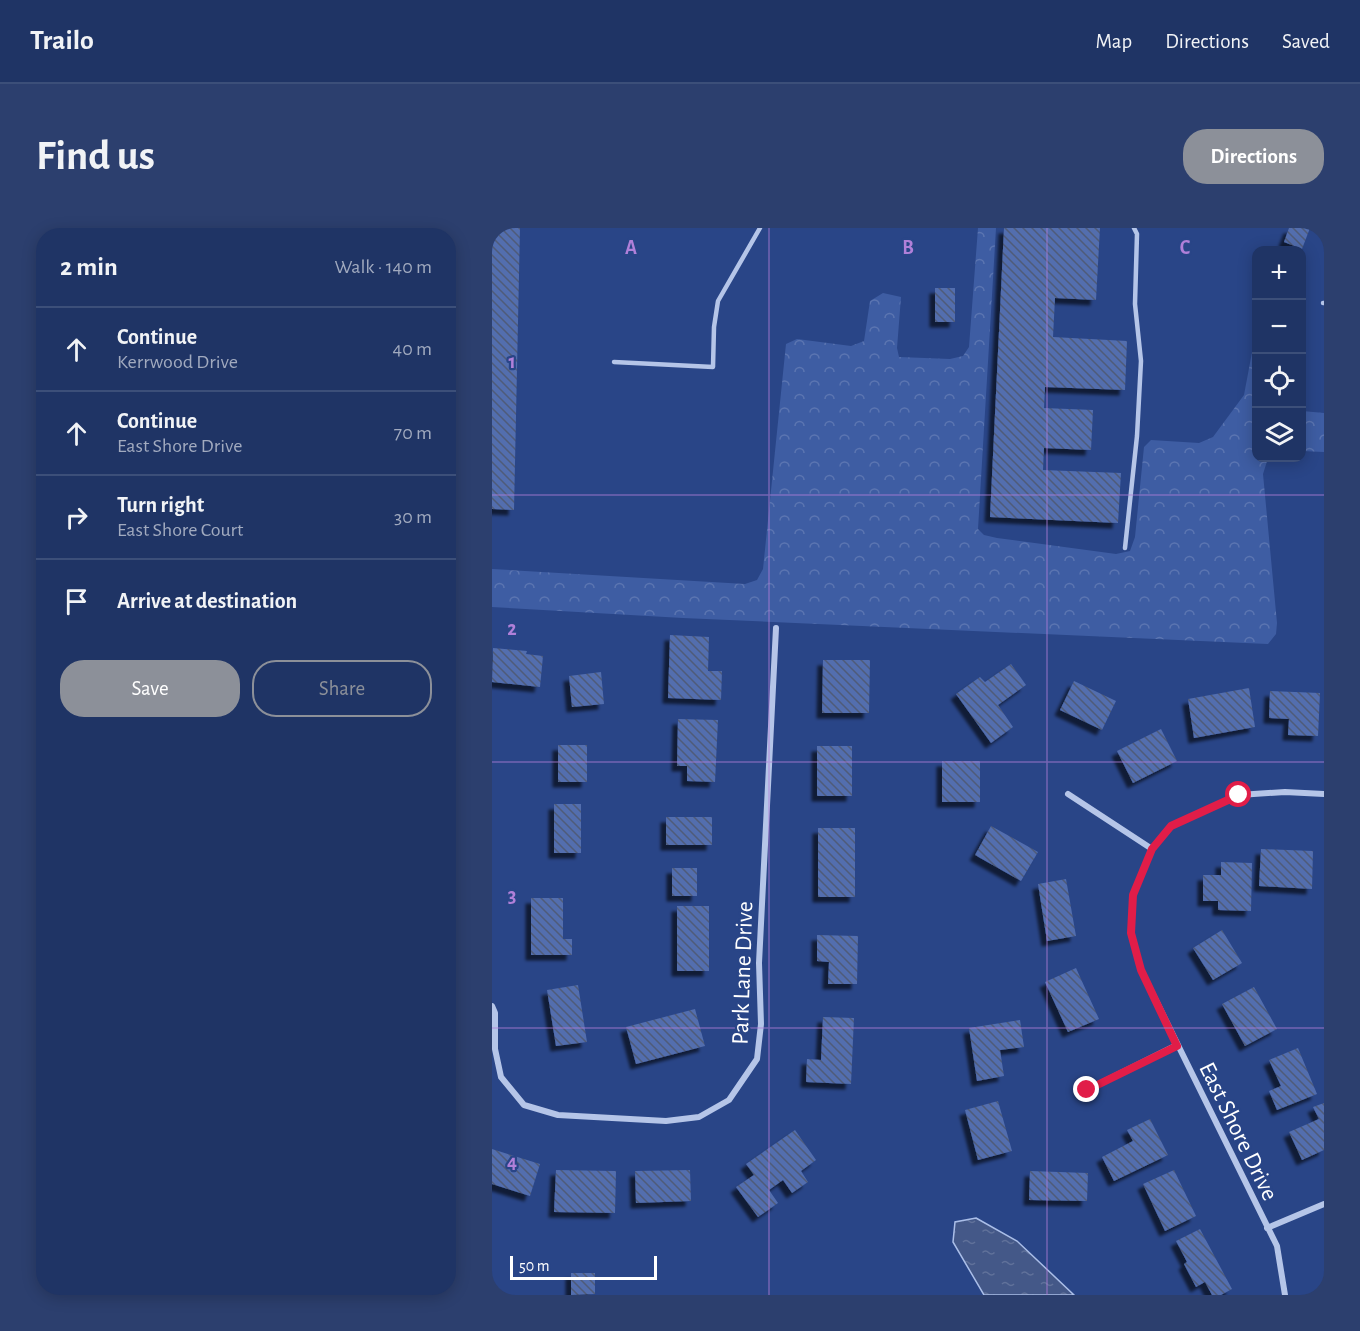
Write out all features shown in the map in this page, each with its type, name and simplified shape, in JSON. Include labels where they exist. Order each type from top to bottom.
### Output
[{"type":"street","name":"Park Lane Drive","points":[[492,1006],[495,1013],[495,1049],[501,1077],[524,1105],[558,1115],[666,1122],[699,1117],[729,1100],[757,1059],[761,1024],[759,963],[776,628]]},
{"type":"street","name":"East Shore Drive","points":[[1285,1295],[1277,1246],[1141,970],[1131,933],[1133,895],[1152,849],[1171,826],[1239,795],[1285,792],[1324,794]]},
{"type":"street","points":[[1068,794],[1152,849]]},
{"type":"street","points":[[1087,1090],[1177,1046]]},
{"type":"street","points":[[1267,1228],[1324,1204]]},
{"type":"lane","points":[[614,362],[712,367],[718,301],[760,228]]},
{"type":"lane","points":[[1125,548],[1137,436],[1141,361],[1135,304],[1137,234],[1134,228]]},
{"type":"green space","points":[[978,228],[996,228],[978,529],[984,535],[997,538],[1116,554],[1130,551],[1135,537],[1144,447],[1151,440],[1199,443],[1213,437],[1244,395],[1252,352],[1252,462],[1267,462],[1263,474],[1277,623],[1276,634],[1268,644],[683,618],[492,607],[492,569],[745,584],[757,580],[763,569],[786,344],[797,339],[851,346],[864,341],[870,301],[883,293],[901,297],[897,348],[899,357],[950,359],[963,356],[969,347]]},
{"type":"green space","points":[[1306,411],[1324,413],[1324,452],[1306,451]]},
{"type":"water","points":[[976,1218],[1017,1241],[1074,1295],[984,1295],[953,1242],[955,1222]]},
{"type":"building","points":[[492,228],[520,228],[514,510],[492,509]]},
{"type":"building","points":[[1004,228],[1100,228],[1096,300],[1055,298],[1053,337],[1127,341],[1125,390],[1045,387],[1044,408],[1093,410],[1091,450],[1044,448],[1043,470],[1121,473],[1118,523],[990,517]]},
{"type":"building","points":[[1289,228],[1310,228],[1303,246],[1294,246],[1284,242]]},
{"type":"building","points":[[935,288],[955,288],[955,322],[935,322]]},
{"type":"building","points":[[670,635],[709,637],[708,671],[722,671],[721,700],[668,698]]},
{"type":"building","points":[[493,648],[527,651],[526,654],[543,656],[540,687],[492,682]]},
{"type":"building","points":[[823,660],[870,660],[869,713],[822,713]]},
{"type":"building","points":[[1011,664],[1026,685],[998,705],[1013,727],[991,743],[956,694],[980,677],[985,682]]},
{"type":"building","points":[[601,672],[604,704],[572,707],[569,676]]},
{"type":"building","points":[[1074,681],[1116,701],[1102,730],[1060,710]]},
{"type":"building","points":[[1249,688],[1255,727],[1194,738],[1188,699]]},
{"type":"building","points":[[1270,691],[1320,693],[1318,736],[1288,735],[1289,719],[1269,718]]},
{"type":"building","points":[[678,719],[718,720],[715,782],[687,781],[687,766],[677,766]]},
{"type":"building","points":[[1161,729],[1177,761],[1133,783],[1117,751]]},
{"type":"building","points":[[558,745],[587,745],[587,782],[558,782]]},
{"type":"building","points":[[817,746],[852,746],[852,796],[817,796]]},
{"type":"building","points":[[942,761],[980,761],[980,802],[942,802]]},
{"type":"building","points":[[554,804],[581,804],[581,853],[554,853]]},
{"type":"building","points":[[666,817],[712,817],[712,845],[666,845]]},
{"type":"building","points":[[991,826],[1038,852],[1021,881],[975,855]]},
{"type":"building","points":[[818,828],[855,828],[855,897],[818,897]]},
{"type":"building","points":[[1261,849],[1313,851],[1312,889],[1259,886]]},
{"type":"building","points":[[1221,862],[1252,863],[1251,911],[1218,910],[1218,901],[1203,901],[1203,875],[1221,875]]},
{"type":"building","points":[[672,868],[697,868],[697,896],[672,896]]},
{"type":"building","points":[[1066,879],[1076,936],[1047,941],[1038,884]]},
{"type":"building","points":[[531,898],[563,898],[563,939],[572,939],[572,955],[531,955]]},
{"type":"building","points":[[677,906],[709,906],[709,971],[677,971]]},
{"type":"building","points":[[1222,930],[1242,963],[1213,980],[1193,948]]},
{"type":"building","points":[[817,935],[858,936],[857,984],[828,984],[829,962],[817,961]]},
{"type":"building","points":[[1076,968],[1099,1019],[1068,1032],[1045,982]]},
{"type":"building","points":[[578,985],[587,1042],[556,1046],[547,990]]},
{"type":"building","points":[[1254,987],[1277,1029],[1245,1046],[1222,1004]]},
{"type":"building","points":[[695,1009],[705,1046],[636,1064],[626,1027]]},
{"type":"building","points":[[823,1017],[854,1018],[851,1084],[806,1082],[807,1059],[821,1060]]},
{"type":"building","points":[[1020,1020],[1024,1047],[1000,1050],[1004,1076],[977,1081],[969,1028]]},
{"type":"building","points":[[1298,1048],[1317,1094],[1277,1110],[1269,1091],[1281,1086],[1269,1060]]},
{"type":"building","points":[[998,1101],[1012,1151],[978,1160],[965,1110]]},
{"type":"building","points":[[1324,1103],[1324,1150],[1302,1160],[1289,1132],[1319,1119],[1313,1107]]},
{"type":"building","points":[[1150,1119],[1168,1155],[1114,1181],[1102,1157],[1133,1141],[1127,1130]]},
{"type":"building","points":[[795,1130],[816,1160],[801,1171],[808,1182],[792,1193],[783,1180],[769,1190],[778,1203],[758,1217],[736,1187],[754,1175],[746,1164]]},
{"type":"building","points":[[492,1149],[540,1164],[530,1196],[492,1184]]},
{"type":"building","points":[[556,1170],[616,1171],[615,1213],[554,1212]]},
{"type":"building","points":[[690,1170],[691,1201],[636,1203],[635,1171]]},
{"type":"building","points":[[1174,1170],[1196,1216],[1165,1231],[1143,1184]]},
{"type":"building","points":[[1030,1171],[1088,1173],[1087,1201],[1029,1200]]},
{"type":"building","points":[[1200,1229],[1232,1289],[1221,1295],[1212,1295],[1205,1282],[1196,1287],[1184,1264],[1187,1262],[1176,1241]]},
{"type":"building","points":[[571,1273],[595,1273],[595,1294],[571,1295]]},
{"type":"route","points":[[1087,1090],[1177,1046],[1141,970],[1131,933],[1133,895],[1152,849],[1171,826],[1239,795]]}]
